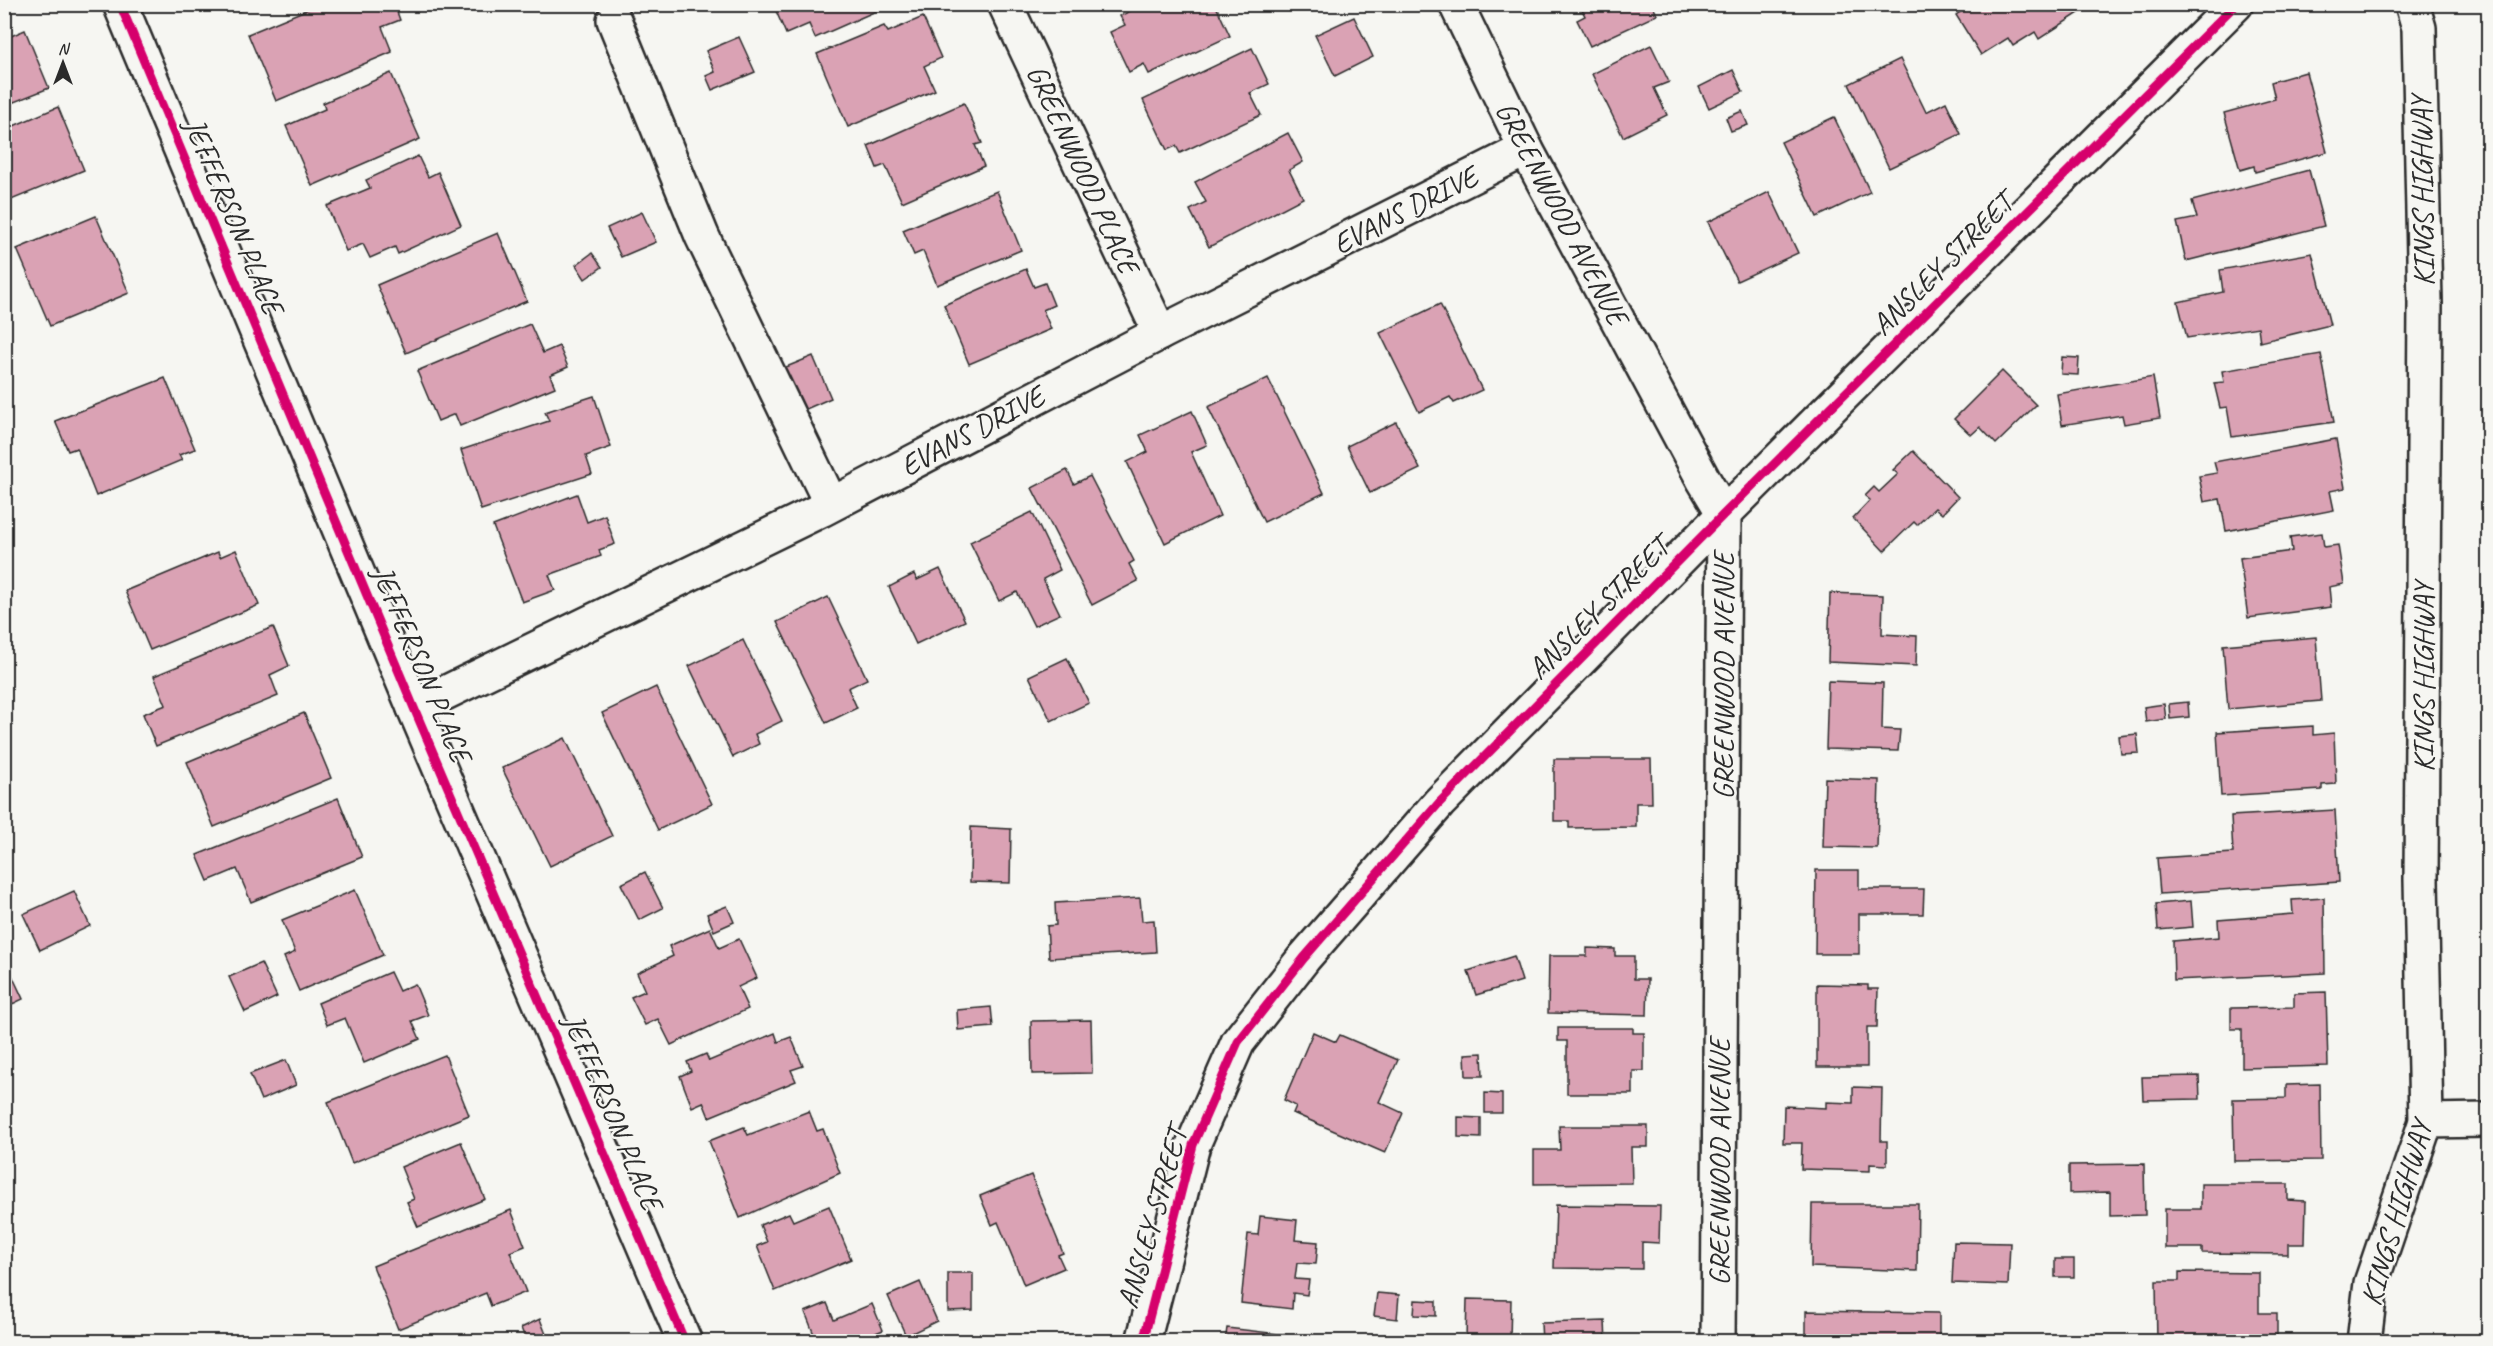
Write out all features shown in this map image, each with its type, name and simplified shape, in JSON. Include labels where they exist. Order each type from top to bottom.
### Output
[{"type":"street","name":"JEFFERSON PLACE","points":[[120,4],[414,708],[685,1341]]},
{"type":"street","name":"GREENWOOD PLACE","points":[[1005,4],[1160,333]]},
{"type":"street","name":"GREENWOOD AVENUE","points":[[1456,4],[1526,149],[1724,514],[1718,1341]]},
{"type":"street","name":"ANSLEY STREET","points":[[1143,1341],[1193,1145],[1238,1042],[1304,958],[1439,803],[1724,514],[2236,4]]},
{"type":"street","name":"KINGS HIGHWAY","points":[[2364,1341],[2371,1283],[2426,1121],[2421,880],[2425,303],[2419,28],[2412,4]]},
{"type":"street","points":[[614,20],[702,236],[831,504]]},
{"type":"street","name":"EVANS DRIVE","points":[[414,708],[831,504],[1160,333],[1526,149]]},
{"type":"street","points":[[2426,1121],[2488,1120]]},
{"type":"building","points":[[238,4],[256,4],[240,11]]},
{"type":"building","points":[[320,4],[394,4],[400,20],[382,27],[392,52],[276,101],[248,34]]},
{"type":"building","points":[[773,4],[892,4],[815,38],[809,24],[786,34]]},
{"type":"building","points":[[1144,4],[1215,4],[1230,36],[1149,74],[1144,64],[1129,72],[1110,32],[1125,25],[1120,16]]},
{"type":"building","points":[[1579,4],[1652,4],[1657,15],[1590,46],[1577,20],[1585,16]]},
{"type":"building","points":[[1972,4],[2073,4],[2079,13],[2039,39],[2035,32],[2013,46],[2008,38],[1981,55],[1956,15]]},
{"type":"building","points":[[923,17],[941,58],[924,66],[935,90],[848,127],[817,54],[884,26],[888,32]]},
{"type":"building","points":[[1354,17],[1373,57],[1335,76],[1315,35]]},
{"type":"building","points":[[25,30],[49,88],[4,106],[4,39]]},
{"type":"building","points":[[739,37],[755,72],[712,90],[706,76],[715,72],[706,51]]},
{"type":"building","points":[[1651,45],[1669,82],[1654,88],[1667,115],[1623,137],[1592,74]]},
{"type":"building","points":[[1252,48],[1269,84],[1250,93],[1261,115],[1180,153],[1176,146],[1167,150],[1143,100]]},
{"type":"building","points":[[1900,59],[1926,112],[1946,102],[1961,134],[1889,168],[1849,84]]},
{"type":"building","points":[[1733,70],[1743,92],[1709,108],[1699,87]]},
{"type":"building","points":[[2306,72],[2327,152],[2255,172],[2254,166],[2240,170],[2224,113],[2275,99],[2271,82]]},
{"type":"building","points":[[391,73],[420,139],[312,186],[286,126],[325,109],[323,103]]},
{"type":"building","points":[[964,103],[982,143],[975,145],[984,166],[902,202],[885,165],[877,168],[868,146]]},
{"type":"building","points":[[58,107],[84,170],[4,203],[4,130]]},
{"type":"building","points":[[1742,111],[1748,125],[1731,131],[1726,118]]},
{"type":"building","points":[[1834,117],[1870,192],[1817,217],[1781,142]]},
{"type":"building","points":[[1288,133],[1303,162],[1289,170],[1303,198],[1209,247],[1190,210],[1206,202],[1195,182]]},
{"type":"building","points":[[418,156],[428,177],[438,172],[461,225],[398,254],[395,247],[370,258],[363,244],[346,251],[327,206],[370,188],[366,180]]},
{"type":"building","points":[[2309,170],[2324,226],[2186,261],[2177,222],[2197,218],[2192,201]]},
{"type":"building","points":[[997,191],[1021,250],[937,285],[923,251],[914,255],[903,230]]},
{"type":"building","points":[[1769,192],[1798,253],[1737,281],[1708,222]]},
{"type":"building","points":[[642,212],[656,242],[621,257],[607,228]]},
{"type":"building","points":[[96,216],[129,293],[50,326],[17,249]]},
{"type":"building","points":[[498,233],[527,301],[406,353],[377,285]]},
{"type":"building","points":[[592,253],[602,267],[585,279],[576,265]]},
{"type":"building","points":[[2312,253],[2330,325],[2260,342],[2258,327],[2187,338],[2178,302],[2223,292],[2220,270]]},
{"type":"building","points":[[1026,269],[1034,287],[1045,283],[1054,305],[1043,310],[1051,329],[969,364],[944,305]]},
{"type":"building","points":[[1440,304],[1482,390],[1454,403],[1450,397],[1419,412],[1380,333]]},
{"type":"building","points":[[530,324],[543,353],[559,346],[568,367],[550,375],[555,387],[460,426],[455,414],[438,421],[417,371]]},
{"type":"building","points":[[2321,354],[2334,422],[2232,437],[2227,407],[2220,408],[2214,383],[2224,382],[2222,371]]},
{"type":"building","points":[[813,356],[831,398],[797,413],[779,370]]},
{"type":"building","points":[[2062,357],[2079,358],[2078,375],[2061,374]]},
{"type":"building","points":[[2002,371],[2036,405],[1996,444],[1980,427],[1971,435],[1954,419]]},
{"type":"building","points":[[2153,377],[2160,418],[2124,424],[2122,415],[2062,425],[2057,394]]},
{"type":"building","points":[[165,378],[195,449],[179,455],[182,460],[96,496],[77,448],[68,451],[55,421]]},
{"type":"building","points":[[1268,378],[1324,493],[1264,522],[1208,407]]},
{"type":"building","points":[[594,396],[611,447],[586,456],[592,474],[481,510],[461,450],[549,421],[545,412]]},
{"type":"building","points":[[1192,411],[1207,445],[1191,452],[1220,516],[1165,543],[1127,462],[1148,452],[1140,435]]},
{"type":"building","points":[[1396,422],[1420,469],[1370,493],[1347,446]]},
{"type":"building","points":[[2336,439],[2345,488],[2330,491],[2334,510],[2226,531],[2220,499],[2204,502],[2199,476],[2217,473],[2214,462]]},
{"type":"building","points":[[1913,451],[1958,497],[1942,514],[1935,508],[1917,525],[1914,522],[1884,551],[1853,518],[1870,500],[1865,496],[1874,487],[1879,492],[1898,474],[1893,470]]},
{"type":"building","points":[[1067,470],[1074,484],[1090,476],[1134,561],[1129,564],[1138,581],[1092,605],[1032,488]]},
{"type":"building","points":[[577,494],[587,522],[605,515],[615,544],[599,550],[601,556],[549,575],[555,590],[522,602],[493,526]]},
{"type":"building","points":[[1032,512],[1060,570],[1043,579],[1060,614],[1034,626],[1017,592],[999,601],[970,542]]},
{"type":"building","points":[[2322,533],[2324,547],[2338,545],[2344,584],[2329,587],[2331,607],[2248,618],[2240,558],[2292,551],[2290,537]]},
{"type":"building","points":[[236,550],[259,605],[150,650],[125,591],[218,552],[220,557]]},
{"type":"building","points":[[940,569],[965,621],[916,644],[889,587],[914,574],[917,580]]},
{"type":"building","points":[[1830,593],[1883,595],[1882,634],[1917,636],[1916,666],[1828,662]]},
{"type":"building","points":[[828,597],[867,679],[848,688],[857,708],[826,723],[777,622]]},
{"type":"building","points":[[273,627],[289,666],[270,675],[278,696],[156,746],[143,714],[166,705],[154,676]]},
{"type":"building","points":[[2316,637],[2321,701],[2228,709],[2223,645]]},
{"type":"building","points":[[743,640],[782,721],[755,734],[759,744],[733,757],[689,666]]},
{"type":"building","points":[[1067,658],[1089,703],[1051,721],[1029,676]]},
{"type":"building","points":[[1828,681],[1883,683],[1882,729],[1900,730],[1898,751],[1826,749]]},
{"type":"building","points":[[656,687],[712,804],[658,830],[602,713]]},
{"type":"building","points":[[2188,702],[2189,717],[2170,719],[2169,704]]},
{"type":"building","points":[[2164,704],[2166,719],[2146,722],[2144,707]]},
{"type":"building","points":[[304,713],[331,778],[214,827],[187,762]]},
{"type":"building","points":[[2313,726],[2313,735],[2334,733],[2336,784],[2322,785],[2322,790],[2221,796],[2217,732]]},
{"type":"building","points":[[2137,734],[2139,753],[2121,754],[2119,736]]},
{"type":"building","points":[[565,738],[612,836],[550,866],[502,768]]},
{"type":"building","points":[[1554,759],[1651,759],[1652,803],[1636,803],[1636,827],[1569,828],[1569,821],[1554,821]]},
{"type":"building","points":[[1825,778],[1879,780],[1877,848],[1823,847]]},
{"type":"building","points":[[338,798],[362,857],[251,902],[237,869],[208,881],[197,855]]},
{"type":"building","points":[[2335,810],[2339,882],[2160,894],[2157,858],[2233,853],[2231,816]]},
{"type":"building","points":[[971,827],[1011,829],[1010,883],[970,882]]},
{"type":"building","points":[[1816,870],[1859,870],[1859,889],[1924,889],[1923,914],[1859,914],[1859,954],[1815,954]]},
{"type":"building","points":[[645,872],[663,908],[639,920],[621,884]]},
{"type":"building","points":[[355,890],[383,955],[299,991],[284,957],[295,952],[282,920]]},
{"type":"building","points":[[74,891],[90,926],[40,950],[23,914]]},
{"type":"building","points":[[1140,898],[1142,921],[1154,920],[1156,952],[1049,958],[1047,926],[1056,925],[1055,903]]},
{"type":"building","points":[[2324,898],[2325,973],[2174,980],[2173,941],[2219,937],[2218,920],[2293,914],[2292,900]]},
{"type":"building","points":[[2191,901],[2193,927],[2158,930],[2156,904]]},
{"type":"building","points":[[727,906],[734,922],[714,931],[707,914]]},
{"type":"building","points":[[710,928],[719,948],[739,939],[757,978],[738,987],[748,1009],[671,1045],[658,1019],[645,1025],[631,997],[645,991],[637,973],[673,956],[669,946]]},
{"type":"building","points":[[1587,948],[1615,949],[1615,956],[1634,956],[1634,979],[1648,979],[1647,1015],[1548,1013],[1549,956],[1587,956]]},
{"type":"building","points":[[1514,956],[1522,981],[1476,995],[1468,971]]},
{"type":"building","points":[[261,963],[277,997],[245,1012],[229,977]]},
{"type":"building","points":[[10,971],[23,999],[4,1008],[4,974]]},
{"type":"building","points":[[390,972],[399,991],[415,984],[428,1015],[412,1021],[420,1039],[364,1063],[345,1018],[327,1025],[318,1003]]},
{"type":"building","points":[[1817,984],[1868,985],[1868,989],[1878,989],[1877,1027],[1867,1027],[1867,1067],[1817,1067]]},
{"type":"building","points":[[2326,992],[2328,1066],[2242,1068],[2242,1029],[2231,1029],[2231,1008],[2294,1007],[2294,993]]},
{"type":"building","points":[[991,1007],[993,1027],[958,1030],[957,1010]]},
{"type":"building","points":[[1091,1020],[1092,1073],[1032,1074],[1031,1021]]},
{"type":"building","points":[[1558,1028],[1633,1028],[1633,1033],[1644,1033],[1644,1071],[1633,1071],[1633,1094],[1567,1094],[1567,1041],[1558,1041]]},
{"type":"building","points":[[1313,1032],[1336,1042],[1340,1035],[1398,1060],[1379,1102],[1403,1113],[1385,1153],[1293,1113],[1296,1106],[1284,1100]]},
{"type":"building","points":[[775,1033],[778,1042],[791,1037],[803,1066],[791,1070],[796,1081],[709,1117],[703,1102],[692,1107],[680,1076],[691,1071],[687,1062],[706,1054],[709,1061]]},
{"type":"building","points":[[1482,1053],[1483,1076],[1466,1076],[1465,1054]]},
{"type":"building","points":[[445,1055],[469,1115],[352,1163],[328,1102]]},
{"type":"building","points":[[286,1060],[296,1085],[261,1100],[250,1074]]},
{"type":"building","points":[[2199,1076],[2200,1099],[2143,1100],[2142,1077]]},
{"type":"building","points":[[2320,1084],[2321,1160],[2234,1161],[2233,1099],[2286,1098],[2286,1085]]},
{"type":"building","points":[[1853,1087],[1882,1088],[1881,1141],[1887,1141],[1887,1165],[1870,1164],[1870,1171],[1801,1169],[1802,1143],[1783,1143],[1784,1106],[1826,1108],[1826,1102],[1853,1103]]},
{"type":"building","points":[[1485,1093],[1502,1094],[1502,1113],[1485,1113]]},
{"type":"building","points":[[809,1111],[817,1131],[823,1129],[840,1173],[740,1218],[709,1141],[744,1127],[748,1135]]},
{"type":"building","points":[[1458,1117],[1481,1118],[1481,1138],[1458,1137]]},
{"type":"building","points":[[1559,1126],[1648,1126],[1648,1147],[1631,1147],[1632,1183],[1534,1184],[1534,1150],[1560,1150]]},
{"type":"building","points":[[461,1142],[485,1199],[418,1227],[407,1202],[414,1199],[401,1167]]},
{"type":"building","points":[[2144,1164],[2145,1215],[2110,1216],[2110,1192],[2069,1193],[2069,1165]]},
{"type":"building","points":[[1031,1175],[1063,1253],[1058,1255],[1064,1268],[1024,1285],[998,1222],[992,1225],[980,1196]]},
{"type":"building","points":[[2201,1184],[2288,1184],[2288,1200],[2306,1201],[2305,1244],[2288,1244],[2288,1254],[2202,1253],[2202,1248],[2165,1248],[2165,1209],[2201,1209]]},
{"type":"building","points":[[1812,1204],[1918,1204],[1917,1271],[1811,1267]]},
{"type":"building","points":[[1556,1205],[1660,1206],[1659,1243],[1642,1242],[1642,1269],[1554,1268]]},
{"type":"building","points":[[829,1206],[851,1259],[775,1291],[757,1246],[767,1242],[760,1225],[789,1213],[793,1221]]},
{"type":"building","points":[[511,1210],[525,1246],[510,1252],[526,1292],[491,1306],[486,1293],[398,1329],[373,1266]]},
{"type":"building","points":[[1260,1216],[1297,1220],[1295,1240],[1318,1242],[1316,1264],[1297,1263],[1295,1279],[1309,1280],[1307,1295],[1293,1293],[1292,1309],[1241,1303],[1248,1234],[1258,1235]]},
{"type":"building","points":[[1954,1242],[2010,1243],[2008,1285],[1952,1283]]},
{"type":"building","points":[[2055,1259],[2074,1259],[2074,1277],[2055,1277]]},
{"type":"building","points":[[2179,1272],[2259,1273],[2259,1313],[2277,1313],[2277,1336],[2259,1336],[2259,1342],[2157,1342],[2156,1281],[2179,1281]]},
{"type":"building","points":[[948,1273],[973,1273],[973,1310],[948,1311]]},
{"type":"building","points":[[920,1282],[937,1321],[906,1336],[888,1296]]},
{"type":"building","points":[[1377,1293],[1399,1295],[1397,1319],[1374,1316]]},
{"type":"building","points":[[1467,1299],[1511,1300],[1510,1340],[1466,1339]]},
{"type":"building","points":[[1415,1300],[1436,1301],[1436,1316],[1414,1315]]},
{"type":"building","points":[[827,1303],[834,1320],[872,1304],[883,1330],[854,1342],[817,1342],[805,1312]]},
{"type":"building","points":[[1806,1311],[1939,1313],[1939,1342],[1806,1342]]},
{"type":"building","points":[[540,1319],[549,1342],[516,1342],[525,1338],[521,1328]]},
{"type":"building","points":[[1605,1321],[1606,1342],[1542,1342],[1541,1323]]},
{"type":"building","points":[[1227,1328],[1296,1336],[1295,1342],[1225,1342]]},
{"type":"cycle path","points":[[120,4],[414,708],[685,1342]]},
{"type":"cycle path","points":[[1143,1342],[1193,1145],[1238,1042],[1304,958],[1439,803],[1724,514],[2236,4]]}]
